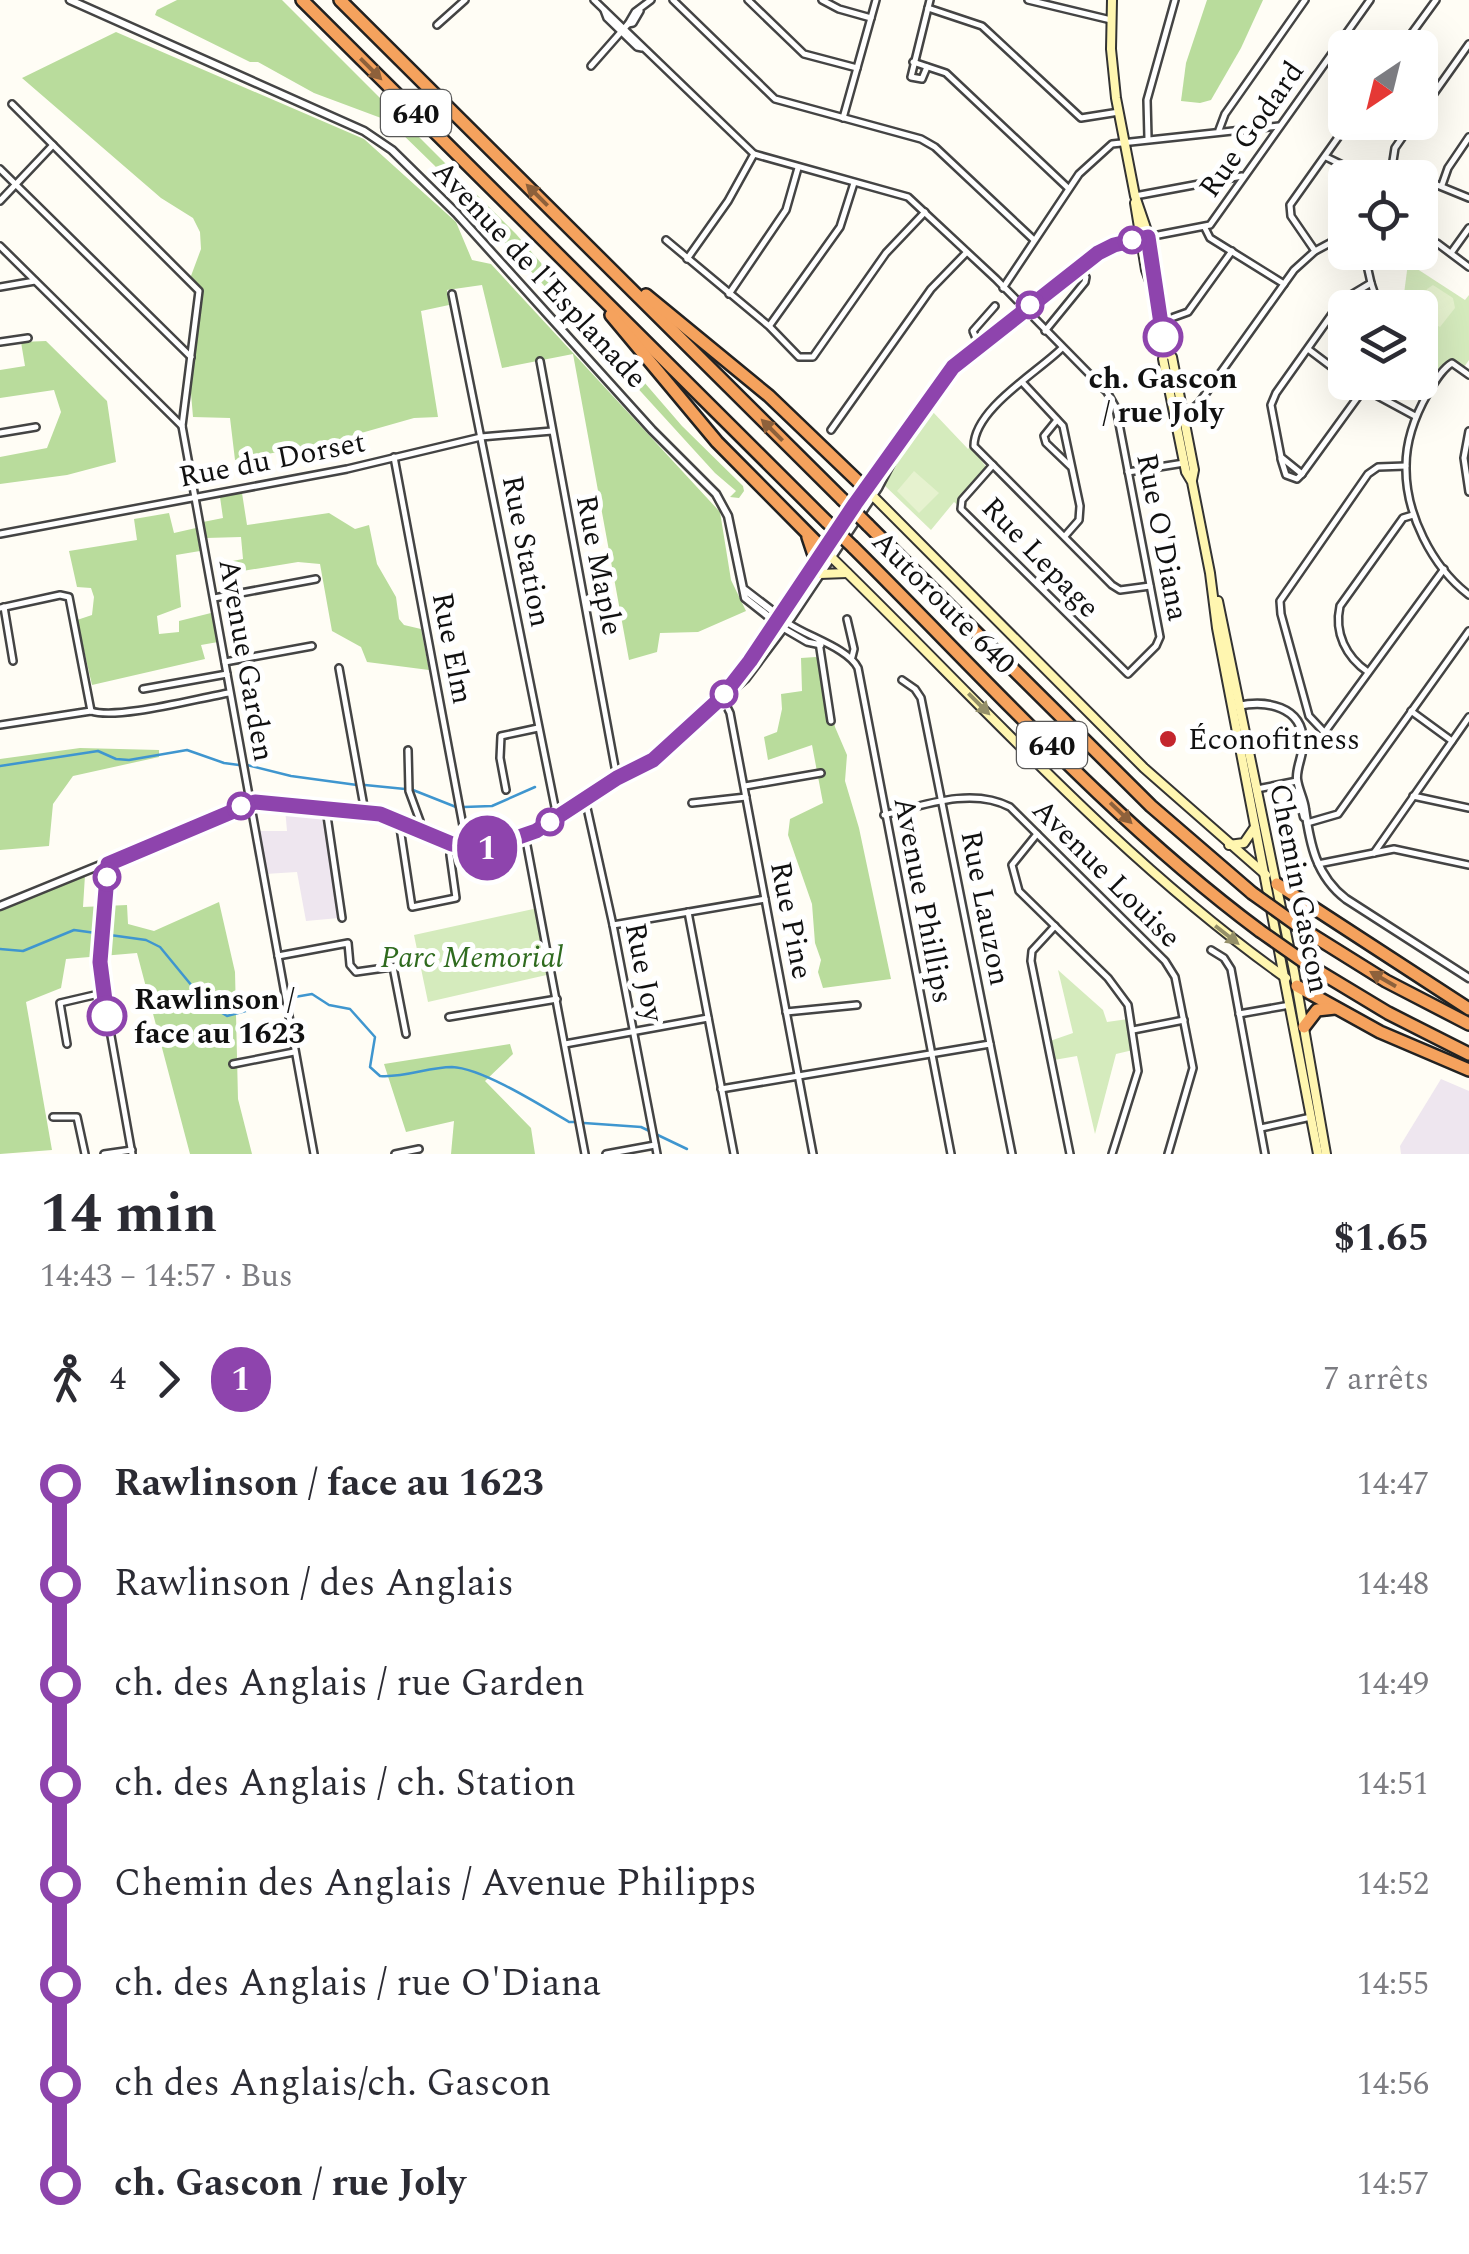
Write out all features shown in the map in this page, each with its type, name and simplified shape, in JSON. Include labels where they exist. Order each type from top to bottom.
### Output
[{"type":"highway","name":"Autoroute 640","points":[[302,0],[1117,810],[1190,876],[1310,966],[1376,1006],[1469,1054]]},
{"type":"highway","name":"Autoroute 640","points":[[340,0],[1161,816],[1252,893],[1301,928],[1386,982],[1469,1024]]},
{"type":"highway","points":[[592,251],[769,396],[869,492]]},
{"type":"highway","points":[[581,277],[709,432],[806,532],[823,561]]},
{"type":"highway","points":[[1277,884],[1469,1008]]},
{"type":"highway","points":[[1297,986],[1408,1046],[1469,1070]]},
{"type":"highway","points":[[1304,1028],[1315,1011],[1335,1008]]},
{"type":"main road","name":"Chemin Gascon","points":[[1112,0],[1119,112],[1166,352],[1164,359],[1194,470],[1192,482]]},
{"type":"main road","name":"Chemin Gascon","points":[[1178,413],[1184,463],[1192,482],[1210,572],[1290,1005],[1326,1154]]},
{"type":"main road","points":[[869,492],[1130,754],[1229,846],[1277,884]]},
{"type":"main road","points":[[823,561],[848,573],[1128,852],[1202,916],[1297,986]]},
{"type":"main road","points":[[823,561],[848,573]]},
{"type":"main road","name":"Chemin Gascon","points":[[1236,706],[1297,986],[1318,1154]]},
{"type":"main road","points":[[1229,846],[1244,843],[1256,826]]},
{"type":"street","name":"Avenue de l'Esplanade","points":[[70,0],[378,139],[456,213],[652,430],[718,497],[728,516],[748,603],[786,626]]},
{"type":"street","points":[[438,25],[465,0]]},
{"type":"street","name":"Rue O'Diana","points":[[594,0],[754,154],[908,197],[1107,392],[1116,408],[1160,637],[1128,674]]},
{"type":"street","points":[[591,66],[635,12],[651,0]]},
{"type":"street","points":[[673,0],[775,100],[922,139],[1034,240]]},
{"type":"street","points":[[748,0],[804,54],[857,68]]},
{"type":"street","points":[[822,0],[839,10],[871,18]]},
{"type":"street","points":[[844,118],[876,0]]},
{"type":"street","points":[[928,67],[922,79],[911,77],[930,0]]},
{"type":"street","points":[[1028,0],[1111,20]]},
{"type":"street","points":[[1148,138],[1146,100],[1175,0]]},
{"type":"street","points":[[1219,131],[1224,114],[1305,0]]},
{"type":"street","name":"Rue Godard","points":[[1351,30],[1370,0]]},
{"type":"street","points":[[1414,30],[1436,0]]},
{"type":"street","points":[[928,8],[982,26],[1081,118],[1119,112]]},
{"type":"street","points":[[1438,88],[1469,44]]},
{"type":"street","points":[[914,62],[946,73],[1068,189]]},
{"type":"street","name":"Rue Godard","points":[[1144,238],[1205,228],[1328,63]]},
{"type":"street","points":[[0,201],[53,145],[12,104]]},
{"type":"street","points":[[1003,288],[1068,189],[1094,157],[1112,144],[1279,126]]},
{"type":"street","points":[[1442,185],[1469,136]]},
{"type":"street","points":[[1315,251],[1289,210],[1336,140]]},
{"type":"street","name":"Avenue Garden","points":[[53,145],[199,291],[182,426],[314,1154]]},
{"type":"street","points":[[688,259],[754,154]]},
{"type":"street","points":[[1325,156],[1333,160]]},
{"type":"street","points":[[728,294],[786,210],[798,168]]},
{"type":"street","points":[[0,170],[190,357]]},
{"type":"street","points":[[1135,196],[1245,175]]},
{"type":"street","points":[[769,326],[840,227],[854,183]]},
{"type":"street","points":[[1438,184],[1469,198]]},
{"type":"street","points":[[666,240],[800,356],[813,358],[886,253],[925,212]]},
{"type":"street","points":[[1205,228],[1210,238],[1284,284]]},
{"type":"street","points":[[1452,253],[1469,228]]},
{"type":"street","points":[[722,697],[823,561],[950,370],[1078,267],[1106,248],[1144,238]]},
{"type":"street","points":[[1178,413],[1199,403],[1284,284],[1315,251],[1328,244]]},
{"type":"street","points":[[0,246],[182,426]]},
{"type":"street","points":[[1438,246],[1469,267]]},
{"type":"street","points":[[1160,322],[1188,312],[1232,251]]},
{"type":"street","points":[[831,430],[931,289],[966,253]]},
{"type":"street","points":[[1046,331],[1084,282],[1086,277],[1078,267]]},
{"type":"street","points":[[1368,270],[1373,290]]},
{"type":"street","points":[[0,287],[35,281]]},
{"type":"street","points":[[1359,290],[1371,283]]},
{"type":"street","name":"Rue Station","points":[[452,294],[556,817]]},
{"type":"street","points":[[979,344],[973,331],[995,306]]},
{"type":"street","points":[[1328,322],[1276,393],[1271,406],[1281,457],[1302,474],[1356,400]]},
{"type":"street","points":[[0,333],[1,342],[28,338]]},
{"type":"street","points":[[1062,348],[1002,396],[976,435],[974,446],[1120,590],[1150,586]]},
{"type":"street","points":[[1308,350],[1328,365]]},
{"type":"street","name":"Rue Maple","points":[[540,361],[617,778]]},
{"type":"street","points":[[1469,375],[1452,363],[1447,366],[1415,416],[1406,466],[1415,514],[1425,541],[1469,595]]},
{"type":"street","points":[[1022,382],[1062,426],[1080,506],[1079,520],[1064,537]]},
{"type":"street","points":[[1383,400],[1415,416]]},
{"type":"street","points":[[1057,420],[1044,436],[1046,443],[1072,468]]},
{"type":"street","points":[[0,434],[36,427]]},
{"type":"street","name":"Rue du Dorset","points":[[0,534],[481,438],[552,431]]},
{"type":"street","points":[[1469,431],[1469,492]]},
{"type":"street","name":"Rue Elm","points":[[394,457],[467,848]]},
{"type":"street","points":[[1128,472],[1184,463]]},
{"type":"street","name":"Rue Lepage","points":[[993,465],[962,500],[961,509],[1128,674]]},
{"type":"street","points":[[1324,733],[1308,716],[1280,602],[1368,474],[1378,467],[1406,466]]},
{"type":"street","points":[[1368,672],[1348,654],[1337,620],[1340,606],[1402,518],[1415,514]]},
{"type":"street","points":[[0,906],[250,803],[365,812],[467,848],[484,849],[525,835],[653,760],[746,678],[786,626],[823,561]]},
{"type":"street","points":[[1304,743],[1316,743],[1444,569]]},
{"type":"street","points":[[214,598],[316,579]]},
{"type":"street","points":[[13,660],[2,608],[60,595],[69,597],[91,711]]},
{"type":"street","name":"Avenue Phillips","points":[[847,619],[951,1154]]},
{"type":"street","points":[[786,626],[852,657]]},
{"type":"street","points":[[1306,823],[1338,814],[1469,631]]},
{"type":"street","points":[[821,644],[831,721]]},
{"type":"street","points":[[225,662],[312,646]]},
{"type":"street","points":[[339,668],[365,812]]},
{"type":"street","points":[[143,689],[227,674]]},
{"type":"street","name":"Rue Lauzon","points":[[902,680],[921,698],[1012,1154]]},
{"type":"street","points":[[0,725],[91,711],[126,711],[229,693]]},
{"type":"street","name":"Rue Pine","points":[[722,697],[728,708],[744,786],[814,1154]]},
{"type":"street","points":[[1236,706],[1264,702],[1284,709],[1298,724],[1304,743],[1297,781],[1306,823],[1318,864],[1340,894],[1469,978]]},
{"type":"street","points":[[1412,711],[1452,741]]},
{"type":"street","points":[[1374,853],[1469,718]]},
{"type":"street","points":[[506,790],[500,758],[501,736],[538,728]]},
{"type":"street","points":[[408,750],[409,791],[420,820],[418,830]]},
{"type":"street","points":[[744,786],[821,773]]},
{"type":"street","points":[[1257,789],[1297,781]]},
{"type":"street","name":"Avenue Louise","points":[[884,815],[980,796],[995,799],[1010,807],[1165,961],[1176,977],[1193,1074],[1168,1154]]},
{"type":"street","points":[[1412,796],[1469,808]]},
{"type":"street","points":[[692,802],[746,797]]},
{"type":"street","name":"Rue Joy","points":[[586,799],[657,1154]]},
{"type":"street","points":[[326,808],[342,918]]},
{"type":"street","points":[[399,821],[412,907],[456,898],[452,844]]},
{"type":"street","points":[[1037,834],[1014,859],[1019,891],[1123,995],[1133,1030],[1138,1071],[1112,1154]]},
{"type":"street","points":[[525,835],[586,1154]]},
{"type":"street","points":[[1318,864],[1394,849],[1469,864]]},
{"type":"street","points":[[104,1154],[132,1152],[103,993],[100,950],[108,864]]},
{"type":"street","points":[[613,924],[765,899]]},
{"type":"street","points":[[688,912],[734,1154]]},
{"type":"street","points":[[1055,926],[1032,951],[1031,961],[1070,1154]]},
{"type":"street","points":[[278,956],[348,943],[350,965],[356,972],[413,964]]},
{"type":"street","points":[[1212,950],[1228,963],[1266,1154]]},
{"type":"street","points":[[393,967],[406,1034]]},
{"type":"street","points":[[66,1044],[60,1003],[103,993]]},
{"type":"street","points":[[449,1016],[557,999]]},
{"type":"street","points":[[786,1012],[857,1005]]},
{"type":"street","points":[[1239,1014],[1290,1005]]},
{"type":"street","points":[[565,1044],[708,1018]]},
{"type":"street","points":[[1133,1030],[1184,1020]]},
{"type":"street","points":[[721,1089],[990,1044]]},
{"type":"street","points":[[233,1064],[294,1052]]},
{"type":"street","points":[[1261,1128],[1315,1116]]},
{"type":"street","points":[[53,1118],[77,1117],[85,1154]]},
{"type":"street","points":[[606,1154],[655,1145]]},
{"type":"street","points":[[394,1154],[419,1150]]},
{"type":"shaded area","points":[[285,808],[324,811],[339,918],[306,921],[297,872],[265,874],[259,831],[287,831]]},
{"type":"shaded area","points":[[1441,1079],[1469,1091],[1469,1154],[1401,1154],[1400,1146]]},
{"type":"green space","points":[[177,0],[282,0],[516,234],[682,426],[743,486],[739,498],[730,497],[736,491],[715,473],[395,127],[314,93],[258,62],[250,62],[155,15],[157,10]]},
{"type":"green space","points":[[1207,0],[1263,0],[1211,100],[1181,101],[1186,63]]},
{"type":"green space","points":[[116,32],[364,139],[456,222],[472,260],[491,264],[720,512],[731,580],[746,611],[698,632],[660,633],[657,652],[629,660],[573,354],[502,368],[482,285],[447,290],[449,305],[421,311],[438,417],[414,418],[326,443],[235,460],[230,418],[193,417],[188,358],[197,298],[188,284],[201,249],[200,232],[193,218],[161,198],[22,78]]},
{"type":"green space","points":[[1407,270],[1419,270],[1465,300],[1469,295],[1469,360],[1462,370],[1452,363],[1438,379],[1438,290],[1405,290]]},
{"type":"green space","points":[[1433,285],[1453,298],[1455,308],[1440,327],[1438,290],[1427,289]]},
{"type":"green space","points":[[46,341],[107,401],[116,462],[67,475],[0,484],[0,457],[47,448],[61,412],[54,390],[0,398],[0,370],[25,366],[21,342]]},
{"type":"green space","points":[[931,410],[968,449],[971,446],[986,467],[959,506],[954,502],[931,530],[883,484]]},
{"type":"green space","points":[[914,471],[939,493],[919,513],[897,491]]},
{"type":"green space","points":[[242,493],[247,525],[329,513],[355,529],[369,525],[377,564],[396,597],[399,619],[404,625],[421,629],[429,670],[367,662],[361,647],[332,631],[320,564],[298,562],[224,574],[222,563],[243,559],[241,537],[206,538],[203,522],[223,518],[220,497]]},
{"type":"green space","points":[[169,513],[174,533],[196,528],[200,551],[176,555],[181,607],[157,616],[159,634],[179,632],[179,621],[211,613],[218,642],[201,645],[205,659],[92,685],[77,620],[92,615],[94,597],[91,588],[77,587],[69,551],[137,540],[134,519]]},
{"type":"green space","points":[[816,657],[824,666],[835,727],[847,755],[845,781],[859,828],[891,979],[823,988],[812,904],[788,835],[790,819],[823,803],[812,745],[768,760],[764,737],[777,732],[781,694],[802,691],[801,658]]},
{"type":"green space","points":[[80,748],[159,750],[159,757],[73,776],[53,804],[49,846],[0,850],[0,759]]},
{"type":"green space","points":[[85,875],[83,907],[127,905],[128,924],[154,931],[219,902],[235,972],[238,1099],[252,1154],[190,1154],[137,953],[66,959],[61,988],[26,1002],[52,1150],[0,1154],[0,908]]},
{"type":"green space","name":"Parc Memorial","points":[[538,908],[551,974],[428,1002],[414,935]]},
{"type":"green space","points":[[1058,970],[1103,1010],[1107,1022],[1128,1019],[1133,1050],[1116,1054],[1095,1134],[1077,1056],[1054,1060],[1050,1041],[1073,1033]]},
{"type":"green space","points":[[510,1044],[513,1054],[485,1081],[531,1128],[535,1154],[451,1154],[454,1121],[406,1132],[384,1064]]},
{"type":"waterway","points":[[0,766],[98,751],[129,760],[187,750],[239,765]]},
{"type":"waterway","points":[[247,765],[357,785]]},
{"type":"waterway","points":[[365,785],[405,789]]},
{"type":"waterway","points":[[464,807],[492,806],[535,787]]},
{"type":"waterway","points":[[413,790],[456,807]]},
{"type":"waterway","points":[[0,949],[23,951],[74,930],[146,940],[160,947],[206,1003],[227,1016],[282,1001]]},
{"type":"waterway","points":[[289,998],[312,994],[329,1005],[350,1009],[375,1037],[370,1067],[380,1076],[443,1067],[465,1069],[512,1089],[569,1122],[576,1122]]},
{"type":"waterway","points":[[584,1123],[641,1127],[687,1149]]},
{"type":"bus line","name":"1","points":[[107,1016],[100,962],[108,864],[255,802],[380,814],[475,850],[536,831],[617,778],[653,760],[722,697],[953,367],[1078,267],[1114,245],[1148,237],[1163,337]]},
{"type":"place","name":"ch. Gascon / rue Joly","points":[[1163,337]]},
{"type":"place","name":"Éconofitness","points":[[1168,739]]},
{"type":"place","name":"Rawlinson / face au 1623","points":[[107,1016]]}]
